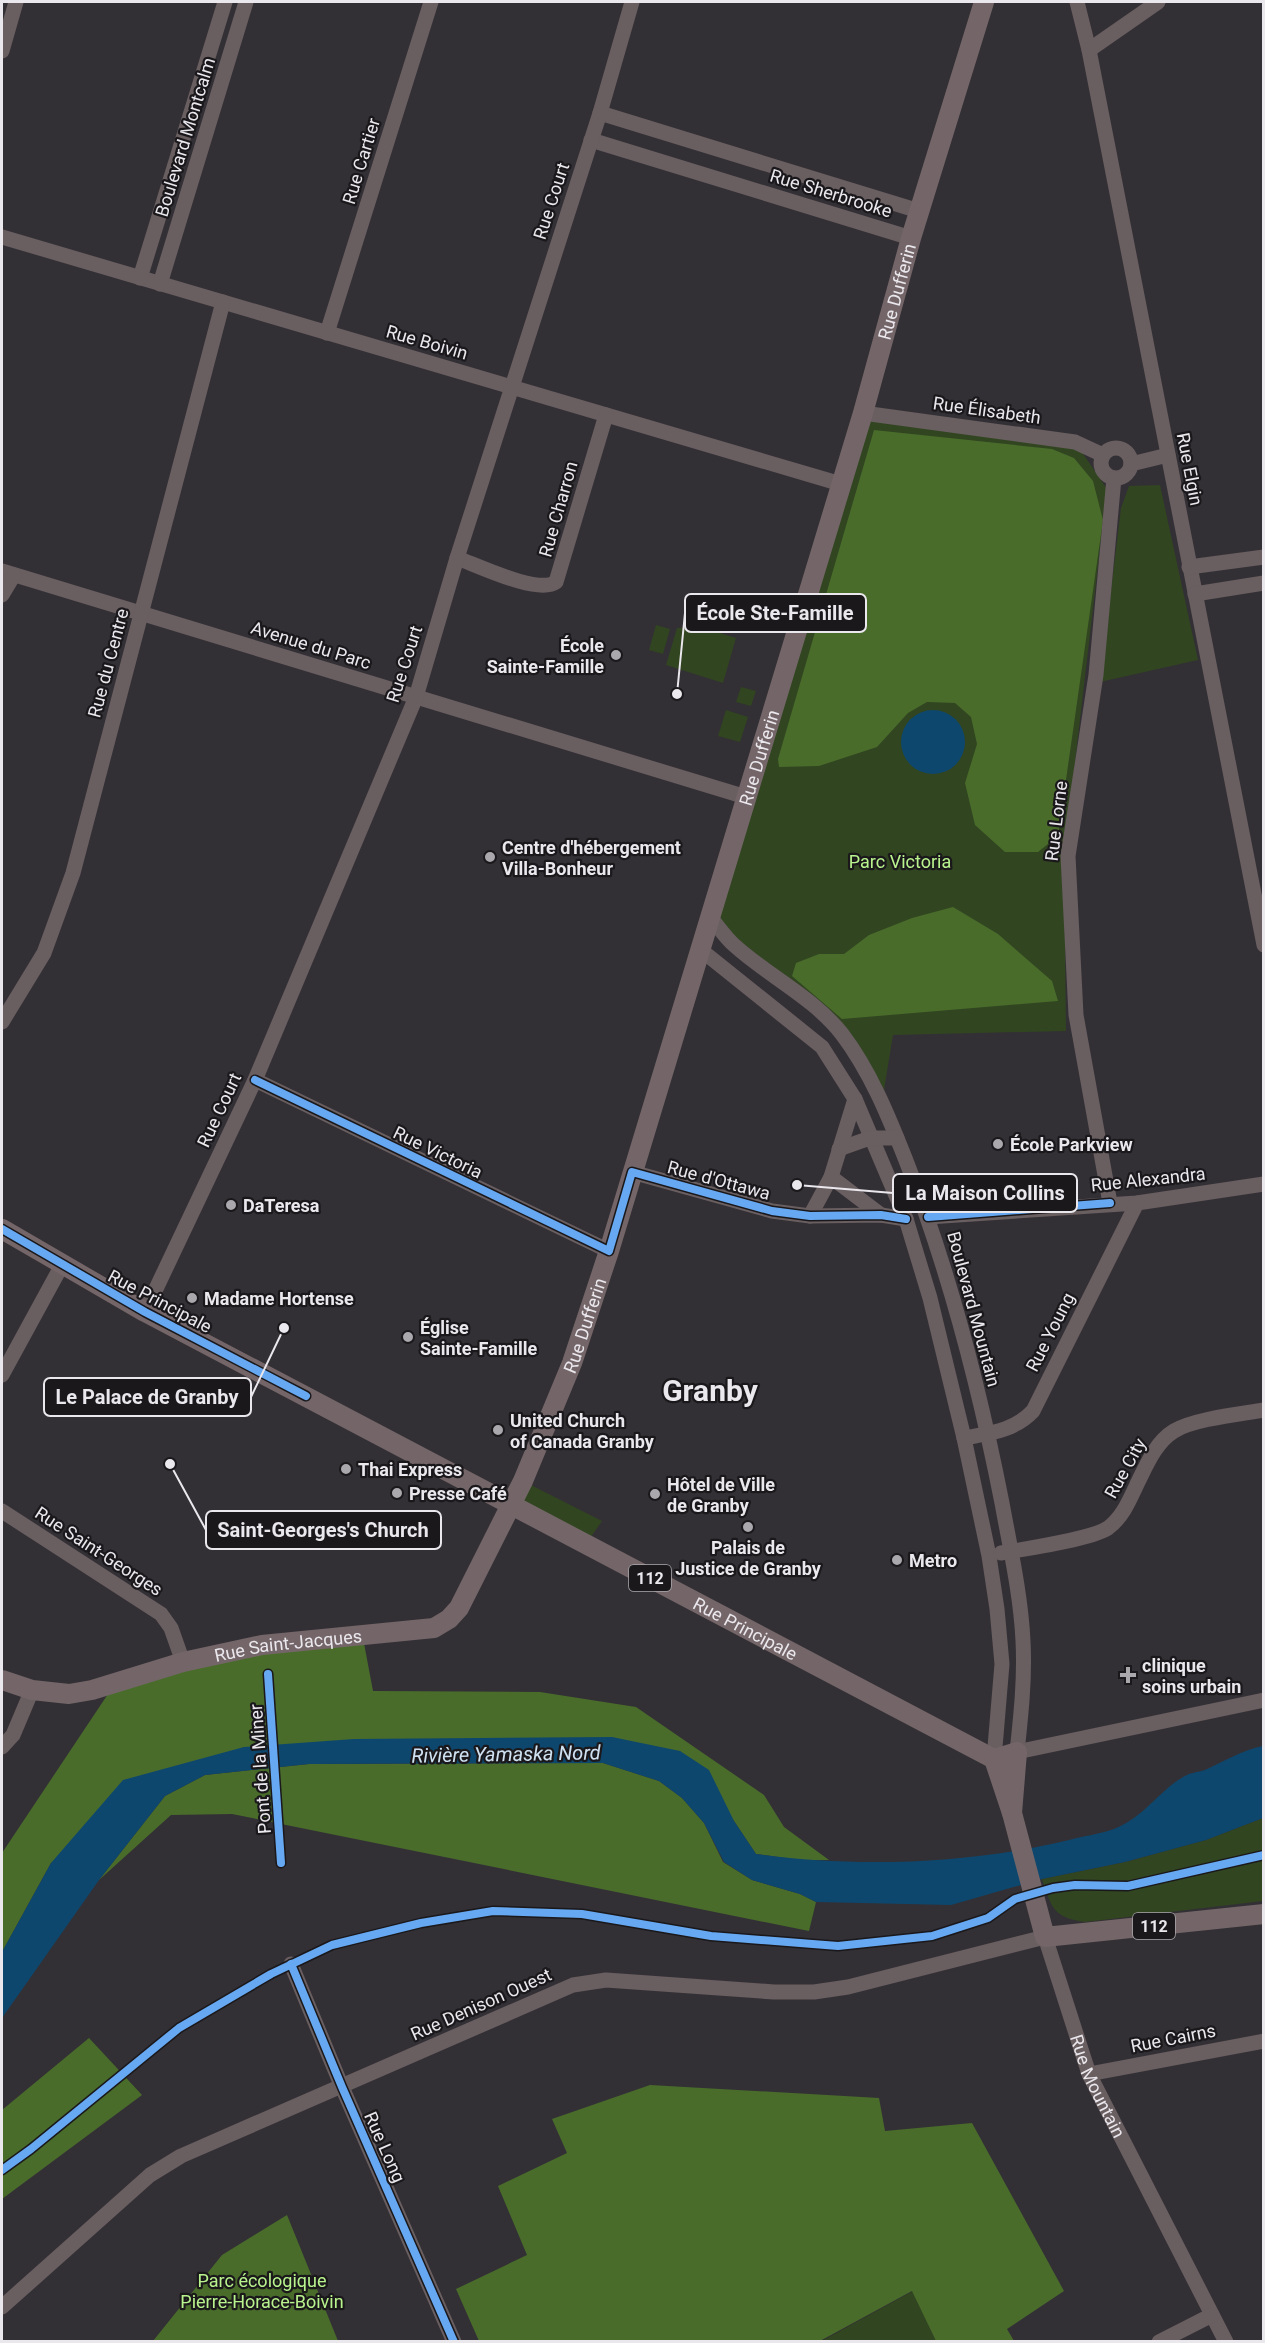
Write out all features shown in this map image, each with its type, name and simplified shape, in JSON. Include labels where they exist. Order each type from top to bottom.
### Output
[{"type":"main road","name":"Rue Dufferin","points":[[511,1504],[523,1481],[572,1363],[609,1251],[842,484],[911,238],[984,2]]},
{"type":"main road","name":"Rue Principale","points":[[2,1229],[145,1312],[994,1760]]},
{"type":"main road","name":"Rue Saint-Jacques","points":[[2,1680],[32,1690],[69,1694],[183,1662],[262,1645],[434,1628],[459,1608],[511,1504]]},
{"type":"main road","points":[[994,1760],[1017,1752]]},
{"type":"main road","name":"Rue Mountain","points":[[1012,1813],[1017,1752]]},
{"type":"main road","name":"Rue Mountain","points":[[994,1760],[1012,1813],[1045,1937]]},
{"type":"main road","name":"112","points":[[1045,1937],[1263,1914]]},
{"type":"street","points":[[2,51],[16,2]]},
{"type":"street","name":"Boulevard Montcalm","points":[[140,278],[225,2]]},
{"type":"street","name":"Boulevard Montcalm","points":[[160,284],[246,2]]},
{"type":"street","name":"Rue Cartier","points":[[327,333],[431,2]]},
{"type":"street","name":"Rue Court","points":[[145,1312],[255,1080],[416,697],[457,558],[600,113],[632,2]]},
{"type":"street","name":"Rue Elgin","points":[[1077,2],[1089,50],[1263,945]]},
{"type":"street","points":[[1089,50],[1158,2]]},
{"type":"street","name":"Rue Sherbrooke","points":[[600,113],[919,211]]},
{"type":"street","name":"Rue Sherbrooke","points":[[591,140],[911,238]]},
{"type":"street","name":"Rue Sherbrooke","points":[[740,185],[748,159]]},
{"type":"street","name":"Rue Boivin","points":[[2,237],[842,484]]},
{"type":"street","name":"Rue du Centre","points":[[2,1022],[44,953],[70,882],[223,302]]},
{"type":"street","name":"Rue Élisabeth","points":[[863,413],[1075,442],[1103,455]]},
{"type":"street","name":"Rue Charron","points":[[457,558],[533,585],[551,586],[556,582],[606,415]]},
{"type":"street","points":[[1113,448],[1119,448],[1128,454],[1131,464],[1125,475],[1114,478],[1104,472],[1103,455],[1113,448]]},
{"type":"street","points":[[1131,464],[1168,455]]},
{"type":"street","name":"Rue Lorne","points":[[1110,1203],[1076,1015],[1068,856],[1096,675],[1114,478]]},
{"type":"street","points":[[1190,567],[1263,557]]},
{"type":"street","points":[[2,595],[8,573]]},
{"type":"street","name":"Avenue du Parc","points":[[8,573],[747,797]]},
{"type":"street","points":[[1195,594],[1263,584]]},
{"type":"street","name":"Boulevard Mountain","points":[[710,917],[733,945],[796,992],[841,1033],[864,1068],[897,1138],[928,1217],[988,1434],[1011,1551],[1023,1638],[1017,1752]]},
{"type":"street","points":[[701,950],[822,1047],[855,1099],[906,1220],[930,1298],[964,1438],[989,1556],[1002,1664],[994,1760]]},
{"type":"street","name":"Rue Victoria","points":[[255,1080],[609,1251]]},
{"type":"street","points":[[810,1216],[831,1177],[855,1099]]},
{"type":"street","points":[[839,1149],[870,1138],[897,1138]]},
{"type":"street","name":"Rue d'Ottawa","points":[[632,1172],[772,1211],[810,1216],[881,1215],[906,1220]]},
{"type":"street","points":[[831,1177],[881,1215]]},
{"type":"street","name":"Rue Alexandra","points":[[928,1217],[1110,1203],[1137,1203],[1263,1184]]},
{"type":"street","name":"Rue Young","points":[[964,1438],[1008,1429],[1024,1420],[1033,1411],[1137,1203]]},
{"type":"street","points":[[2,1375],[62,1264]]},
{"type":"street","name":"Rue City","points":[[989,1556],[1107,1529],[1120,1517],[1151,1457],[1175,1430],[1201,1422],[1263,1410]]},
{"type":"street","name":"Rue Saint-Georges","points":[[2,1511],[161,1614],[171,1628],[183,1662]]},
{"type":"street","points":[[2,1747],[13,1735],[32,1690]]},
{"type":"street","points":[[1017,1752],[1263,1700]]},
{"type":"street","name":"Rue Mountain","points":[[1045,1937],[1089,2074],[1226,2342]]},
{"type":"street","name":"Rue Denison Ouest","points":[[2,2307],[150,2175],[181,2156],[573,1985],[606,1980],[774,1992],[814,1992],[848,1987],[1045,1937]]},
{"type":"street","name":"Rue Long","points":[[291,1964],[342,2087],[454,2342]]},
{"type":"street","name":"Rue Cairns","points":[[1089,2074],[1263,2041]]},
{"type":"street","points":[[1159,2342],[1212,2315]]},
{"type":"green space","name":"Parc Victoria","points":[[863,413],[1075,442],[1107,489],[1064,856],[1066,1031],[893,1035],[884,1090],[842,1027],[712,919]]},
{"type":"green space","points":[[874,430],[1052,449],[1074,458],[1093,481],[1103,520],[1058,836],[1038,852],[1005,852],[975,825],[965,783],[977,744],[971,717],[955,703],[927,702],[908,713],[877,747],[819,766],[779,767],[778,759]]},
{"type":"green space","points":[[1160,485],[1198,660],[1100,682],[1121,508],[1129,486]]},
{"type":"green space","points":[[656,625],[670,629],[663,654],[649,650]]},
{"type":"green space","points":[[701,627],[736,638],[723,683],[666,665],[677,628]]},
{"type":"green space","points":[[741,687],[756,691],[751,706],[736,702]]},
{"type":"green space","points":[[726,710],[748,717],[740,742],[718,736]]},
{"type":"green space","points":[[953,907],[998,934],[1052,981],[1058,1001],[842,1019],[792,976],[796,963],[819,954],[844,954],[869,935],[912,918]]},
{"type":"green space","points":[[523,1481],[602,1521],[586,1544],[511,1504]]},
{"type":"green space","points":[[363,1638],[373,1691],[540,1692],[636,1707],[764,1795],[784,1827],[829,1860],[800,1860],[756,1854],[734,1821],[680,1751],[244,1747],[51,1863],[2,1952],[2,1853],[114,1685],[183,1662]]},
{"type":"green space","points":[[603,1763],[659,1781],[682,1798],[704,1823],[723,1862],[752,1880],[800,1894],[816,1902],[809,1931],[232,1814],[171,1815],[99,1880],[165,1796],[205,1775],[309,1764]]},
{"type":"green space","points":[[1263,1818],[1263,1901],[1085,1922],[1066,1917],[1055,1909],[1042,1879],[1125,1862],[1206,1840]]},
{"type":"green space","points":[[89,2038],[142,2095],[2,2199],[2,2110]]},
{"type":"green space","points":[[650,2085],[879,2098],[885,2131],[972,2123],[1064,2291],[1007,2329],[1014,2341],[936,2341],[912,2291],[820,2341],[479,2341],[456,2289],[527,2255],[498,2186],[567,2153],[552,2119]]},
{"type":"green space","name":"Parc écologique Pierre-Horace-Boivin","points":[[287,2215],[338,2341],[153,2341],[222,2255]]},
{"type":"green space","points":[[913,2291],[936,2341],[820,2342]]},
{"type":"water","points":[[933,710],[951,716],[959,724],[965,742],[959,760],[951,768],[933,774],[915,768],[907,760],[901,742],[907,724],[915,716]]},
{"type":"water","name":"Rivière Yamaska Nord","points":[[612,1737],[680,1751],[709,1770],[734,1821],[756,1854],[873,1862],[953,1859],[1031,1848],[1098,1834],[1114,1829],[1134,1818],[1166,1789],[1185,1776],[1263,1746],[1263,1818],[1206,1840],[1125,1862],[1042,1879],[951,1905],[816,1902],[800,1894],[752,1880],[724,1862],[704,1823],[682,1798],[659,1781],[603,1763],[309,1764],[205,1775],[165,1796],[99,1880],[2,2018],[2,1952],[51,1863],[123,1780],[244,1747],[354,1739]]},
{"type":"cycle path","points":[[255,1080],[609,1251],[632,1172],[772,1211],[810,1216],[881,1215],[906,1219]]},
{"type":"cycle path","points":[[928,1217],[1110,1203]]},
{"type":"cycle path","points":[[2,1229],[145,1312],[306,1396]]},
{"type":"cycle path","name":"Pont de la Miner","points":[[268,1674],[281,1863]]},
{"type":"cycle path","points":[[2,2170],[179,2028],[271,1974],[332,1945],[421,1923],[493,1911],[582,1914],[711,1936],[838,1946],[932,1936],[988,1918],[1015,1899],[1053,1888],[1075,1885],[1128,1886],[1264,1855]]},
{"type":"cycle path","points":[[291,1964],[342,2087],[454,2342]]},
{"type":"place","name":"École Sainte-Famille","points":[[616,655]]},
{"type":"place","name":"École Ste-Famille","points":[[677,694]]},
{"type":"place","name":"Centre d'hébergement Villa-Bonheur","points":[[490,857]]},
{"type":"place","name":"École Parkview","points":[[998,1144]]},
{"type":"place","name":"La Maison Collins","points":[[797,1185]]},
{"type":"place","name":"DaTeresa","points":[[231,1205]]},
{"type":"place","name":"Madame Hortense","points":[[192,1298]]},
{"type":"place","name":"Le Palace de Granby","points":[[284,1328]]},
{"type":"place","name":"Église Sainte-Famille","points":[[408,1337]]},
{"type":"place","name":"United Church of Canada Granby","points":[[498,1430]]},
{"type":"place","name":"Saint-Georges's Church","points":[[170,1464]]},
{"type":"place","name":"Thai Express","points":[[346,1469]]},
{"type":"place","name":"Presse Café","points":[[397,1493]]},
{"type":"place","name":"Hôtel de Ville de Granby","points":[[655,1494]]},
{"type":"place","name":"Palais de Justice de Granby","points":[[748,1527]]},
{"type":"place","name":"Metro","points":[[897,1560]]},
{"type":"place","name":"clinique soins urbain","points":[[1128,1675]]},
{"type":"district","name":"Granby","points":[[710,1390]]}]
